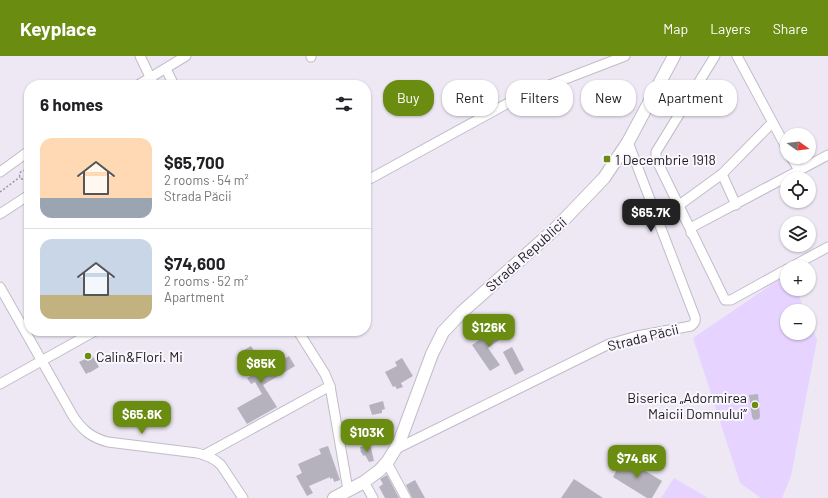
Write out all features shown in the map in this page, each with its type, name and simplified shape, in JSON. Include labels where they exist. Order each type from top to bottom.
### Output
[{"type":"main road","name":"Strada Republicii","points":[[334,498],[364,482],[387,463],[396,449],[432,354],[443,332],[462,312],[555,228],[591,193],[611,169],[628,142],[674,56]]},
{"type":"street","points":[[140,56],[152,80]]},
{"type":"street","points":[[154,80],[166,68],[186,56]]},
{"type":"street","points":[[714,56],[656,152],[659,167],[725,300],[731,300],[780,273]]},
{"type":"street","points":[[737,56],[780,136]]},
{"type":"street","points":[[371,178],[521,96],[619,57]]},
{"type":"street","points":[[166,68],[172,80]]},
{"type":"street","points":[[678,206],[722,174],[772,122]]},
{"type":"street","name":"Strada Păcii","points":[[396,449],[609,344],[637,336],[694,324],[696,320],[695,316],[628,142]]},
{"type":"street","points":[[0,172],[24,155]]},
{"type":"street","points":[[691,233],[691,229],[694,226],[828,155]]},
{"type":"street","points":[[795,164],[799,170]]},
{"type":"street","points":[[722,174],[736,205]]},
{"type":"street","points":[[0,214],[24,198]]},
{"type":"street","points":[[804,260],[828,247]]},
{"type":"street","points":[[0,287],[24,329]]},
{"type":"street","points":[[28,336],[78,423],[88,434],[108,442],[204,455],[217,462],[243,498]]},
{"type":"street","points":[[0,384],[86,336]]},
{"type":"street","points":[[301,336],[330,386],[348,490]]},
{"type":"street","points":[[204,455],[330,386]]},
{"type":"street","points":[[387,463],[406,498]]},
{"type":"street","points":[[364,482],[373,498]]},
{"type":"path","points":[[0,192],[20,177],[20,172],[24,170]]},
{"type":"path","points":[[20,177],[24,179]]},
{"type":"shaded area","points":[[780,279],[780,296],[799,296],[802,304],[780,304],[780,340],[816,340],[816,338],[817,340],[791,476],[782,498],[761,498],[740,483],[693,338]]},
{"type":"shaded area","points":[[674,478],[708,498],[661,498]]},
{"type":"building","points":[[500,326],[506,335],[488,348],[500,365],[490,371],[472,345]]},
{"type":"building","points":[[251,346],[266,370],[289,356],[295,366],[263,385],[277,407],[247,424],[237,408],[262,394],[255,382],[251,384],[247,378],[253,375],[239,353]]},
{"type":"building","points":[[512,347],[524,370],[515,375],[503,352]]},
{"type":"building","points":[[91,353],[99,367],[86,374],[79,362]]},
{"type":"building","points":[[402,358],[413,376],[401,383],[403,387],[397,389],[395,386],[393,387],[385,372],[397,366],[395,362]]},
{"type":"building","name":"Biserica „Adormirea Maicii Domnului”","points":[[758,394],[760,416],[759,419],[754,420],[752,417],[749,395]]},
{"type":"building","points":[[383,401],[385,409],[382,410],[382,413],[372,415],[369,405]]},
{"type":"building","points":[[370,444],[374,461],[369,462],[365,455],[363,456],[361,453],[360,447]]},
{"type":"building","points":[[328,446],[340,480],[334,482],[333,478],[330,479],[330,477],[309,486],[313,493],[307,496],[296,476],[302,473],[298,464],[321,454],[319,449]]},
{"type":"building","points":[[624,458],[662,481],[652,498],[647,498],[613,477]]},
{"type":"building","points":[[387,475],[399,498],[385,498],[379,487],[383,484],[380,479]]},
{"type":"building","points":[[574,479],[603,498],[561,498]]},
{"type":"building","points":[[415,480],[425,498],[412,498],[406,485]]},
{"type":"place","name":"1 Decembrie 1918","points":[[607,159]]},
{"type":"place","name":"Calin&Flori. Mi","points":[[88,356]]},
{"type":"place","name":"Biserica „Adormirea Maicii Domnului”","points":[[755,405]]}]
